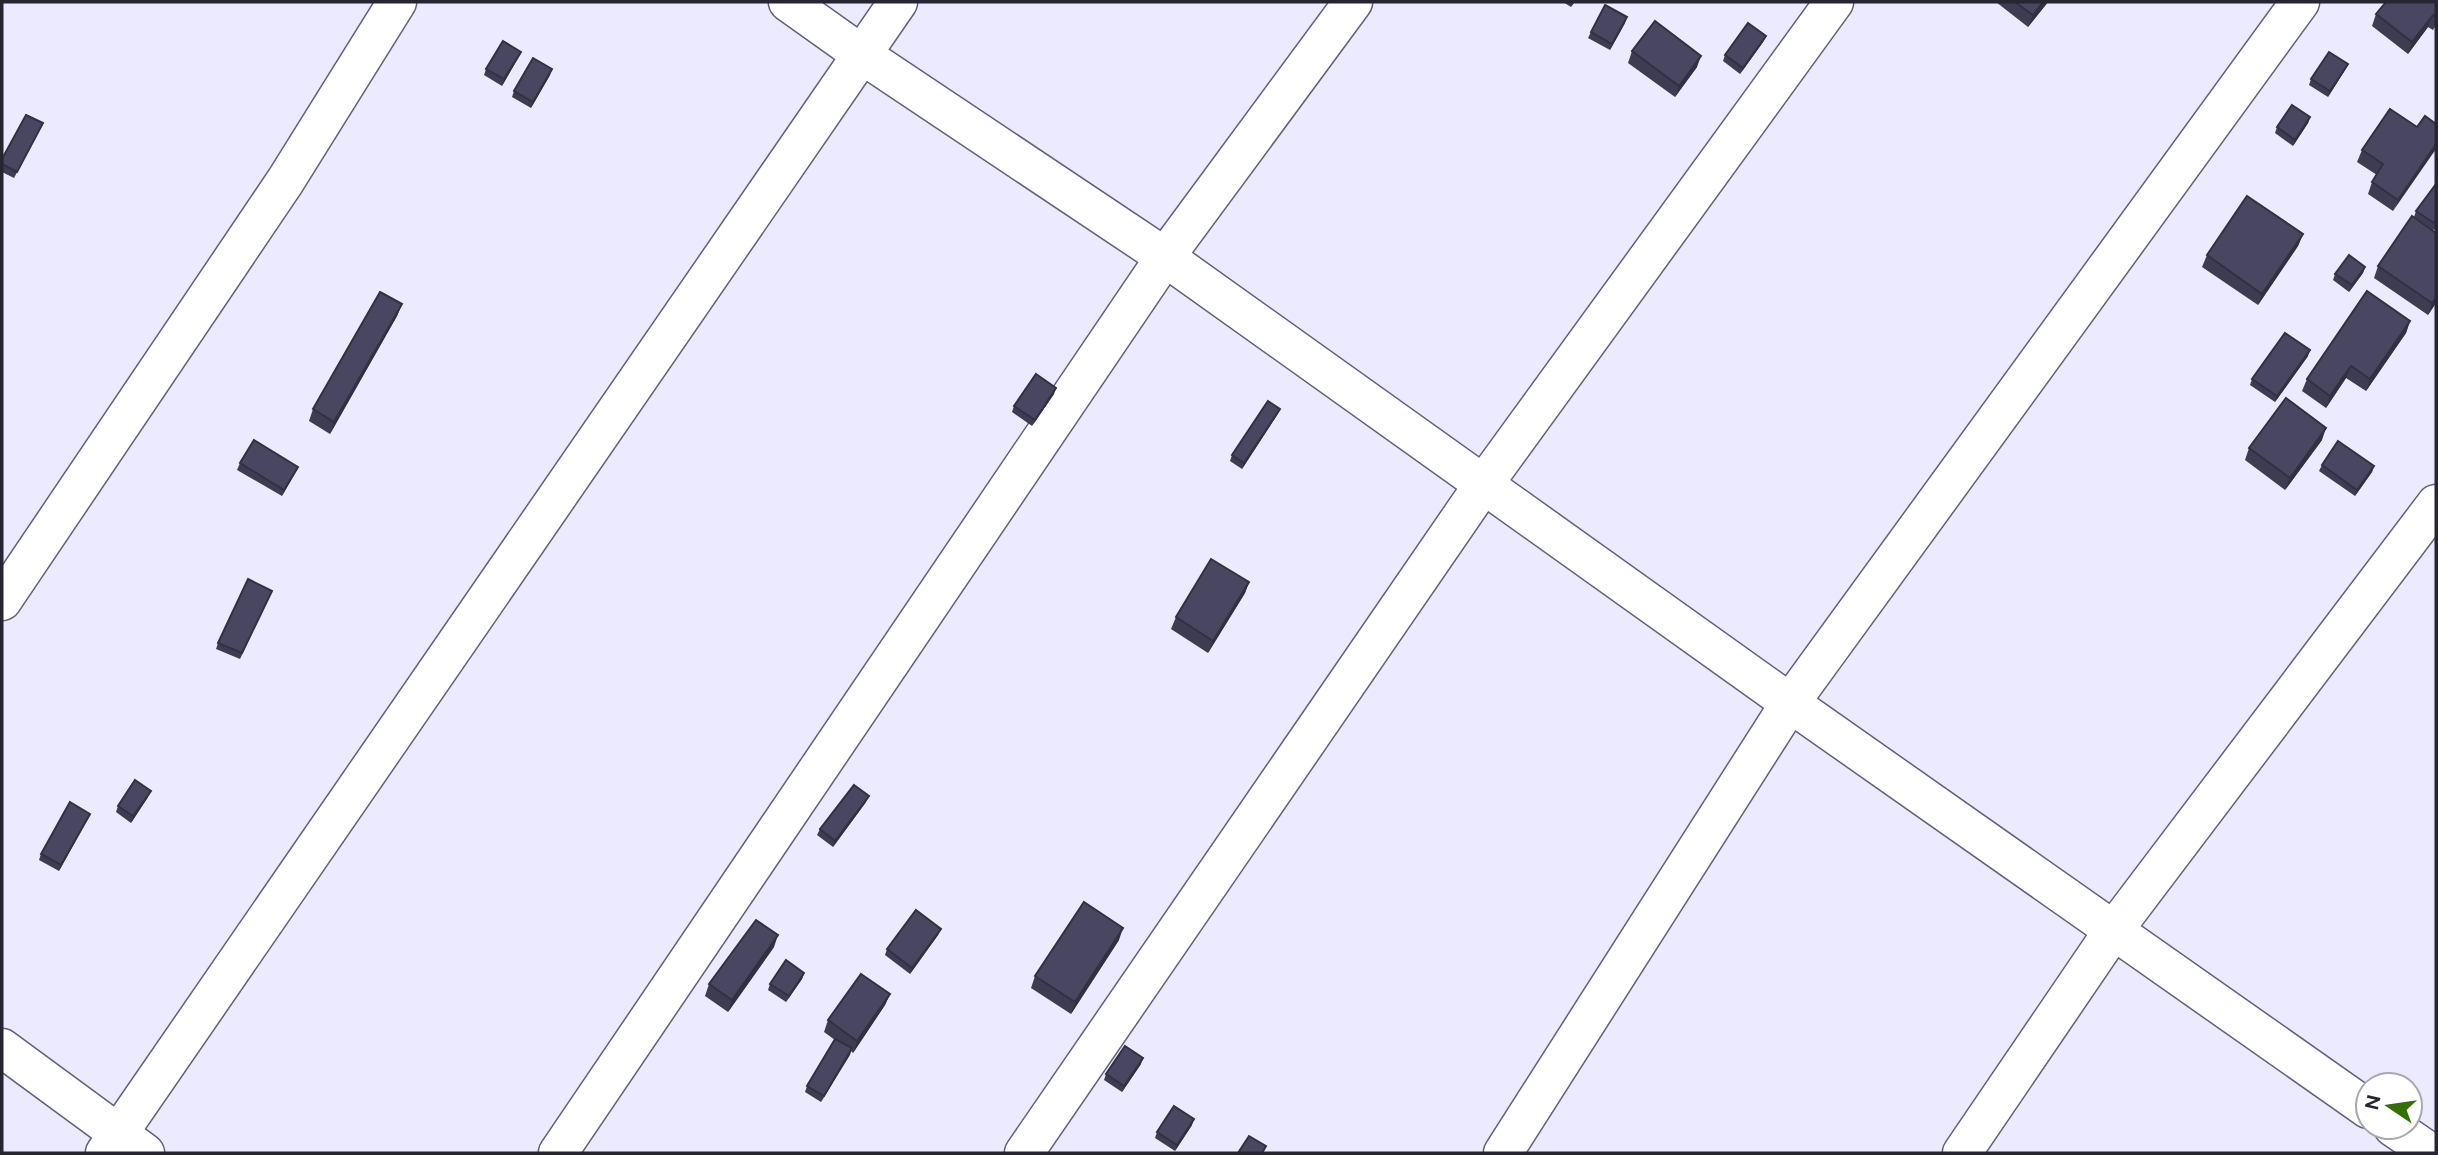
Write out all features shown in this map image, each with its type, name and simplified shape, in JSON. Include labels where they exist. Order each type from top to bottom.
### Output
[{"type":"street","points":[[2,601],[286,180],[397,2]]},
{"type":"street","points":[[788,2],[861,54],[1165,257],[1790,703],[2354,1099]]},
{"type":"street","points":[[2,1048],[123,1147],[898,2]]},
{"type":"street","points":[[558,1153],[1165,257],[1353,2]]},
{"type":"street","points":[[1024,1153],[1483,485],[1834,2]]},
{"type":"street","points":[[1503,1153],[1790,703],[2300,2]]},
{"type":"street","points":[[1962,1153],[2113,931],[2436,504]]},
{"type":"building","points":[[2015,2],[2043,2],[2033,15]]},
{"type":"building","points":[[2386,2],[2436,2],[2436,17],[2433,15],[2412,42],[2376,14]]},
{"type":"building","points":[[1605,5],[1627,17],[1612,44],[1591,32]]},
{"type":"building","points":[[1655,21],[1701,56],[1679,86],[1632,51]]},
{"type":"building","points":[[1748,23],[1766,36],[1743,68],[1725,55]]},
{"type":"building","points":[[503,41],[521,52],[504,79],[486,69]]},
{"type":"building","points":[[2329,52],[2348,64],[2330,91],[2311,79]]},
{"type":"building","points":[[533,58],[552,69],[533,102],[514,91]]},
{"type":"building","points":[[2292,105],[2310,117],[2295,140],[2277,127]]},
{"type":"building","points":[[2390,109],[2417,127],[2425,116],[2436,124],[2436,144],[2398,200],[2372,182],[2383,164],[2362,150]]},
{"type":"building","points":[[26,115],[43,123],[17,172],[2,164],[2,159]]},
{"type":"building","points":[[2436,184],[2436,220],[2434,223],[2416,211]]},
{"type":"building","points":[[2247,196],[2303,234],[2262,294],[2207,255]]},
{"type":"building","points":[[2412,216],[2436,233],[2436,298],[2432,303],[2378,266]]},
{"type":"building","points":[[2349,255],[2365,267],[2352,285],[2335,274]]},
{"type":"building","points":[[2367,291],[2410,321],[2370,379],[2351,366],[2330,396],[2307,379]]},
{"type":"building","points":[[380,292],[402,304],[334,422],[313,409]]},
{"type":"building","points":[[2285,333],[2310,350],[2277,396],[2252,379]]},
{"type":"building","points":[[1036,374],[1056,388],[1035,420],[1014,406]]},
{"type":"building","points":[[2286,398],[2326,428],[2290,478],[2249,448]]},
{"type":"building","points":[[1268,401],[1280,409],[1244,463],[1232,455]]},
{"type":"building","points":[[254,440],[298,467],[284,490],[240,463]]},
{"type":"building","points":[[2338,441],[2374,466],[2357,490],[2322,465]]},
{"type":"building","points":[[1211,559],[1249,582],[1213,641],[1176,617]]},
{"type":"building","points":[[248,579],[272,591],[242,653],[218,643]]},
{"type":"building","points":[[135,780],[151,791],[133,816],[118,806]]},
{"type":"building","points":[[854,785],[869,796],[835,841],[820,829]]},
{"type":"building","points":[[70,802],[90,814],[61,865],[41,854]]},
{"type":"building","points":[[1084,902],[1123,928],[1075,1002],[1035,976]]},
{"type":"building","points":[[916,910],[941,929],[912,968],[887,949]]},
{"type":"building","points":[[756,920],[778,935],[732,1000],[709,984]]},
{"type":"building","points":[[786,960],[804,973],[789,996],[770,984]]},
{"type":"building","points":[[861,974],[890,994],[857,1041],[828,1020]]},
{"type":"building","points":[[835,1039],[852,1048],[824,1096],[807,1086]]},
{"type":"building","points":[[1125,1046],[1143,1058],[1124,1086],[1106,1074]]},
{"type":"building","points":[[1174,1106],[1194,1119],[1177,1145],[1157,1132]]},
{"type":"building","points":[[1249,1136],[1266,1146],[1262,1153],[1238,1153]]}]
